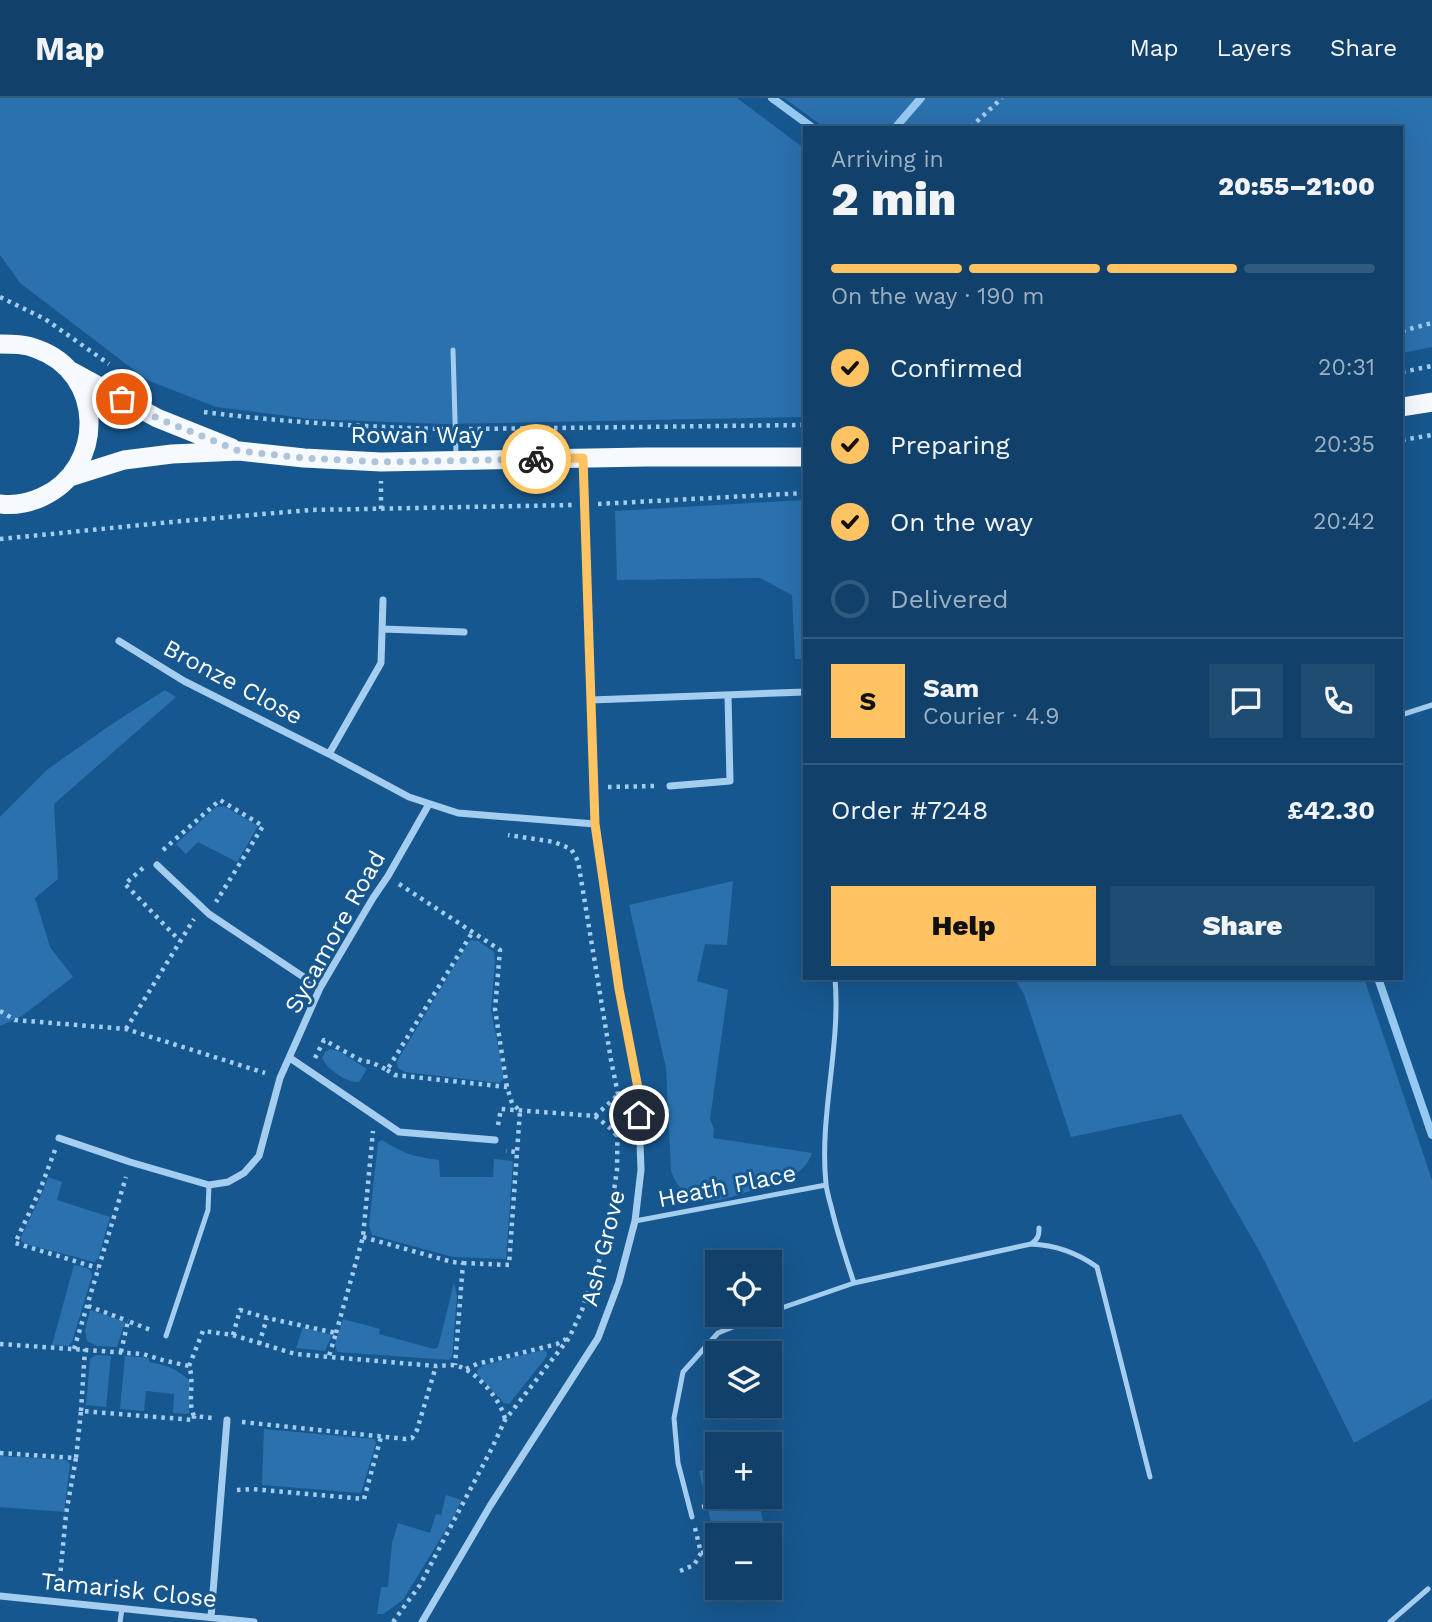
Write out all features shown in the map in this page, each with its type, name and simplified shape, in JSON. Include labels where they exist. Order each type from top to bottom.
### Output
[{"type":"highway","name":"Rowan Way","points":[[0,327],[10,344],[38,349],[157,418],[239,451]]},
{"type":"highway","points":[[0,504],[33,502],[53,492],[70,477],[83,457],[89,435],[89,411],[82,389],[69,369]]},
{"type":"highway","points":[[1403,407],[1432,402]]},
{"type":"highway","name":"Rowan Way","points":[[70,477],[124,460],[172,454],[239,451],[381,462],[803,457]]},
{"type":"street","name":"Ash Grove","points":[[422,1622],[490,1506],[598,1338],[619,1282],[635,1221],[640,1170],[638,1088],[619,989],[595,824],[583,458]]},
{"type":"street","points":[[329,754],[381,663],[383,600]]},
{"type":"street","points":[[383,629],[464,632]]},
{"type":"street","name":"Bronze Close","points":[[119,641],[184,681],[409,797],[429,804]]},
{"type":"street","points":[[591,700],[803,692]]},
{"type":"street","points":[[670,786],[730,781],[728,696]]},
{"type":"street","points":[[429,804],[458,813],[595,824]]},
{"type":"street","name":"Sycamore Road","points":[[209,1185],[228,1182],[244,1173],[259,1156],[280,1078],[320,988],[429,804]]},
{"type":"street","points":[[154,862],[209,914],[320,988]]},
{"type":"street","points":[[290,1058],[399,1132],[495,1140]]},
{"type":"street","points":[[59,1138],[209,1185]]},
{"type":"street","points":[[211,1617],[227,1420]]},
{"type":"street","name":"Tamarisk Close","points":[[0,1596],[254,1622]]},
{"type":"lane","points":[[453,350],[457,461]]},
{"type":"lane","points":[[1404,714],[1432,705]]},
{"type":"lane","name":"Heath Place","points":[[835,980],[838,1004],[827,1111],[826,1185],[853,1283]]},
{"type":"lane","points":[[166,1336],[208,1210],[209,1185]]},
{"type":"lane","name":"Heath Place","points":[[635,1221],[826,1185]]},
{"type":"lane","points":[[1031,1244],[1039,1235],[1039,1227]]},
{"type":"lane","points":[[782,1308],[853,1283],[1031,1244],[1067,1250],[1097,1267],[1150,1477]]},
{"type":"lane","points":[[692,1517],[678,1464],[674,1418],[683,1372],[718,1333],[733,1327]]},
{"type":"lane","points":[[1390,1622],[1428,1589]]},
{"type":"lane","points":[[120,1622],[122,1609]]},
{"type":"path","points":[[972,126],[1002,98]]},
{"type":"path","points":[[0,298],[45,319],[118,371]]},
{"type":"path","points":[[1403,331],[1432,323]]},
{"type":"path","points":[[1403,372],[1432,366]]},
{"type":"path","points":[[204,411],[262,419],[455,430],[803,425]]},
{"type":"path","points":[[1403,440],[1432,435]]},
{"type":"path","points":[[0,539],[310,510],[584,505],[803,492]]},
{"type":"path","points":[[594,788],[670,786]]},
{"type":"path","points":[[180,942],[125,884],[154,862],[220,800],[262,826],[209,914]]},
{"type":"path","points":[[393,1622],[420,1585],[505,1420],[569,1338],[582,1310],[607,1238],[617,1170],[618,1094],[578,861],[571,849],[554,842],[500,834]]},
{"type":"path","points":[[363,1237],[452,1262],[509,1265],[520,1111],[512,1103],[507,1087],[495,1009],[500,950],[388,876]]},
{"type":"path","points":[[126,1028],[202,906]]},
{"type":"path","points":[[387,1070],[472,933]]},
{"type":"path","points":[[0,1010],[15,1020],[126,1028],[280,1078]]},
{"type":"path","points":[[309,1071],[324,1040],[395,1075],[507,1087]]},
{"type":"path","points":[[595,1116],[618,1094]]},
{"type":"path","points":[[501,1109],[595,1116],[618,1138]]},
{"type":"path","points":[[329,1357],[363,1237],[374,1116]]},
{"type":"path","points":[[59,1138],[40,1190],[15,1243],[98,1268]]},
{"type":"path","points":[[495,1140],[499,1150],[517,1152]]},
{"type":"path","points":[[74,1349],[130,1162]]},
{"type":"path","points":[[454,1365],[463,1263]]},
{"type":"path","points":[[88,1306],[166,1336]]},
{"type":"path","points":[[233,1335],[240,1310],[336,1333]]},
{"type":"path","points":[[259,1344],[267,1318]]},
{"type":"path","points":[[121,1352],[128,1321]]},
{"type":"path","points":[[194,1416],[191,1409],[192,1376],[189,1366],[203,1331],[233,1335],[295,1354],[436,1366],[454,1365],[466,1369],[497,1399],[505,1420]]},
{"type":"path","points":[[466,1369],[557,1344],[569,1338]]},
{"type":"path","points":[[0,1344],[143,1354],[189,1366]]},
{"type":"path","points":[[58,1603],[66,1514],[76,1458],[85,1349]]},
{"type":"path","points":[[194,1416],[406,1440],[412,1438],[417,1430],[436,1366]]},
{"type":"path","points":[[80,1411],[194,1420],[194,1416]]},
{"type":"path","points":[[222,1491],[252,1489],[364,1499],[381,1437]]},
{"type":"path","points":[[0,1452],[76,1458]]},
{"type":"path","points":[[690,1510],[705,1506]]},
{"type":"path","points":[[680,1571],[694,1565],[701,1553],[692,1517]]},
{"type":"path","points":[[701,1553],[705,1552]]},
{"type":"shaded area","points":[[0,98],[737,98],[803,148],[803,417],[443,424],[310,419],[216,407],[147,380],[20,283],[0,255]]},
{"type":"shaded area","points":[[784,98],[1432,98],[1432,347],[1403,353],[1403,126],[822,126]]},
{"type":"shaded area","points":[[803,500],[803,659],[795,659],[792,595],[760,578],[617,580],[615,511]]},
{"type":"shaded area","points":[[165,690],[176,697],[54,804],[58,879],[35,898],[50,947],[73,977],[22,1016],[0,1026],[0,817],[48,769]]},
{"type":"shaded area","points":[[224,806],[258,826],[237,862],[198,842],[186,854],[176,844],[216,807]]},
{"type":"shaded area","points":[[733,881],[727,945],[705,944],[697,981],[728,990],[710,1119],[714,1129],[713,1138],[812,1153],[803,1168],[790,1177],[721,1200],[709,1201],[687,1195],[671,1171],[666,1068],[629,905]]},
{"type":"shaded area","points":[[470,940],[478,941],[494,952],[491,1010],[504,1077],[500,1083],[405,1072],[398,1068],[397,1061]]},
{"type":"shaded area","points":[[1015,980],[1365,980],[1432,1180],[1432,1399],[1354,1443],[1262,1256],[1181,1114],[1071,1137],[1024,994]]},
{"type":"shaded area","points":[[330,1049],[339,1051],[367,1069],[359,1082],[338,1075],[329,1067],[322,1058]]},
{"type":"shaded area","points":[[382,1140],[410,1154],[439,1160],[440,1177],[493,1177],[494,1159],[513,1161],[506,1259],[453,1257],[372,1235],[369,1225],[378,1142]]},
{"type":"shaded area","points":[[48,1177],[62,1182],[57,1200],[110,1217],[98,1259],[94,1262],[21,1241]]},
{"type":"shaded area","points":[[74,1265],[88,1269],[92,1276],[72,1342],[68,1346],[52,1345]]},
{"type":"shaded area","points":[[454,1283],[457,1296],[452,1357],[449,1360],[337,1352],[335,1344],[343,1319],[380,1329],[379,1334],[434,1349],[438,1347]]},
{"type":"shaded area","points":[[90,1310],[125,1322],[117,1347],[97,1346],[87,1341],[85,1331]]},
{"type":"shaded area","points":[[303,1327],[332,1335],[325,1351],[296,1348]]},
{"type":"shaded area","points":[[543,1350],[547,1352],[547,1356],[509,1404],[504,1403],[477,1374],[479,1368],[485,1365]]},
{"type":"shaded area","points":[[96,1355],[111,1356],[106,1407],[86,1405],[90,1359]]},
{"type":"shaded area","points":[[125,1356],[149,1358],[149,1362],[171,1368],[190,1381],[189,1414],[173,1413],[174,1394],[146,1391],[144,1411],[120,1409]]},
{"type":"shaded area","points":[[264,1429],[374,1439],[376,1443],[361,1493],[262,1485]]},
{"type":"shaded area","points":[[0,1456],[66,1460],[70,1464],[64,1512],[0,1507]]},
{"type":"shaded area","points":[[705,1469],[705,1497],[699,1471]]},
{"type":"shaded area","points":[[446,1495],[461,1500],[456,1513],[403,1600],[383,1614],[377,1614],[381,1587],[388,1587],[392,1543],[398,1523],[430,1533],[436,1514],[441,1515]]},
{"type":"shaded area","points":[[708,1509],[761,1509],[764,1523],[711,1523]]},
{"type":"waterway","points":[[772,98],[810,126]]},
{"type":"waterway","points":[[897,126],[921,98]]},
{"type":"waterway","points":[[1379,980],[1432,1135]]},
{"type":"way so far","points":[[122,399],[157,418],[239,451],[381,462],[536,459]]},
{"type":"route","points":[[536,459],[583,458],[595,824],[619,989],[638,1088],[639,1115]]}]
